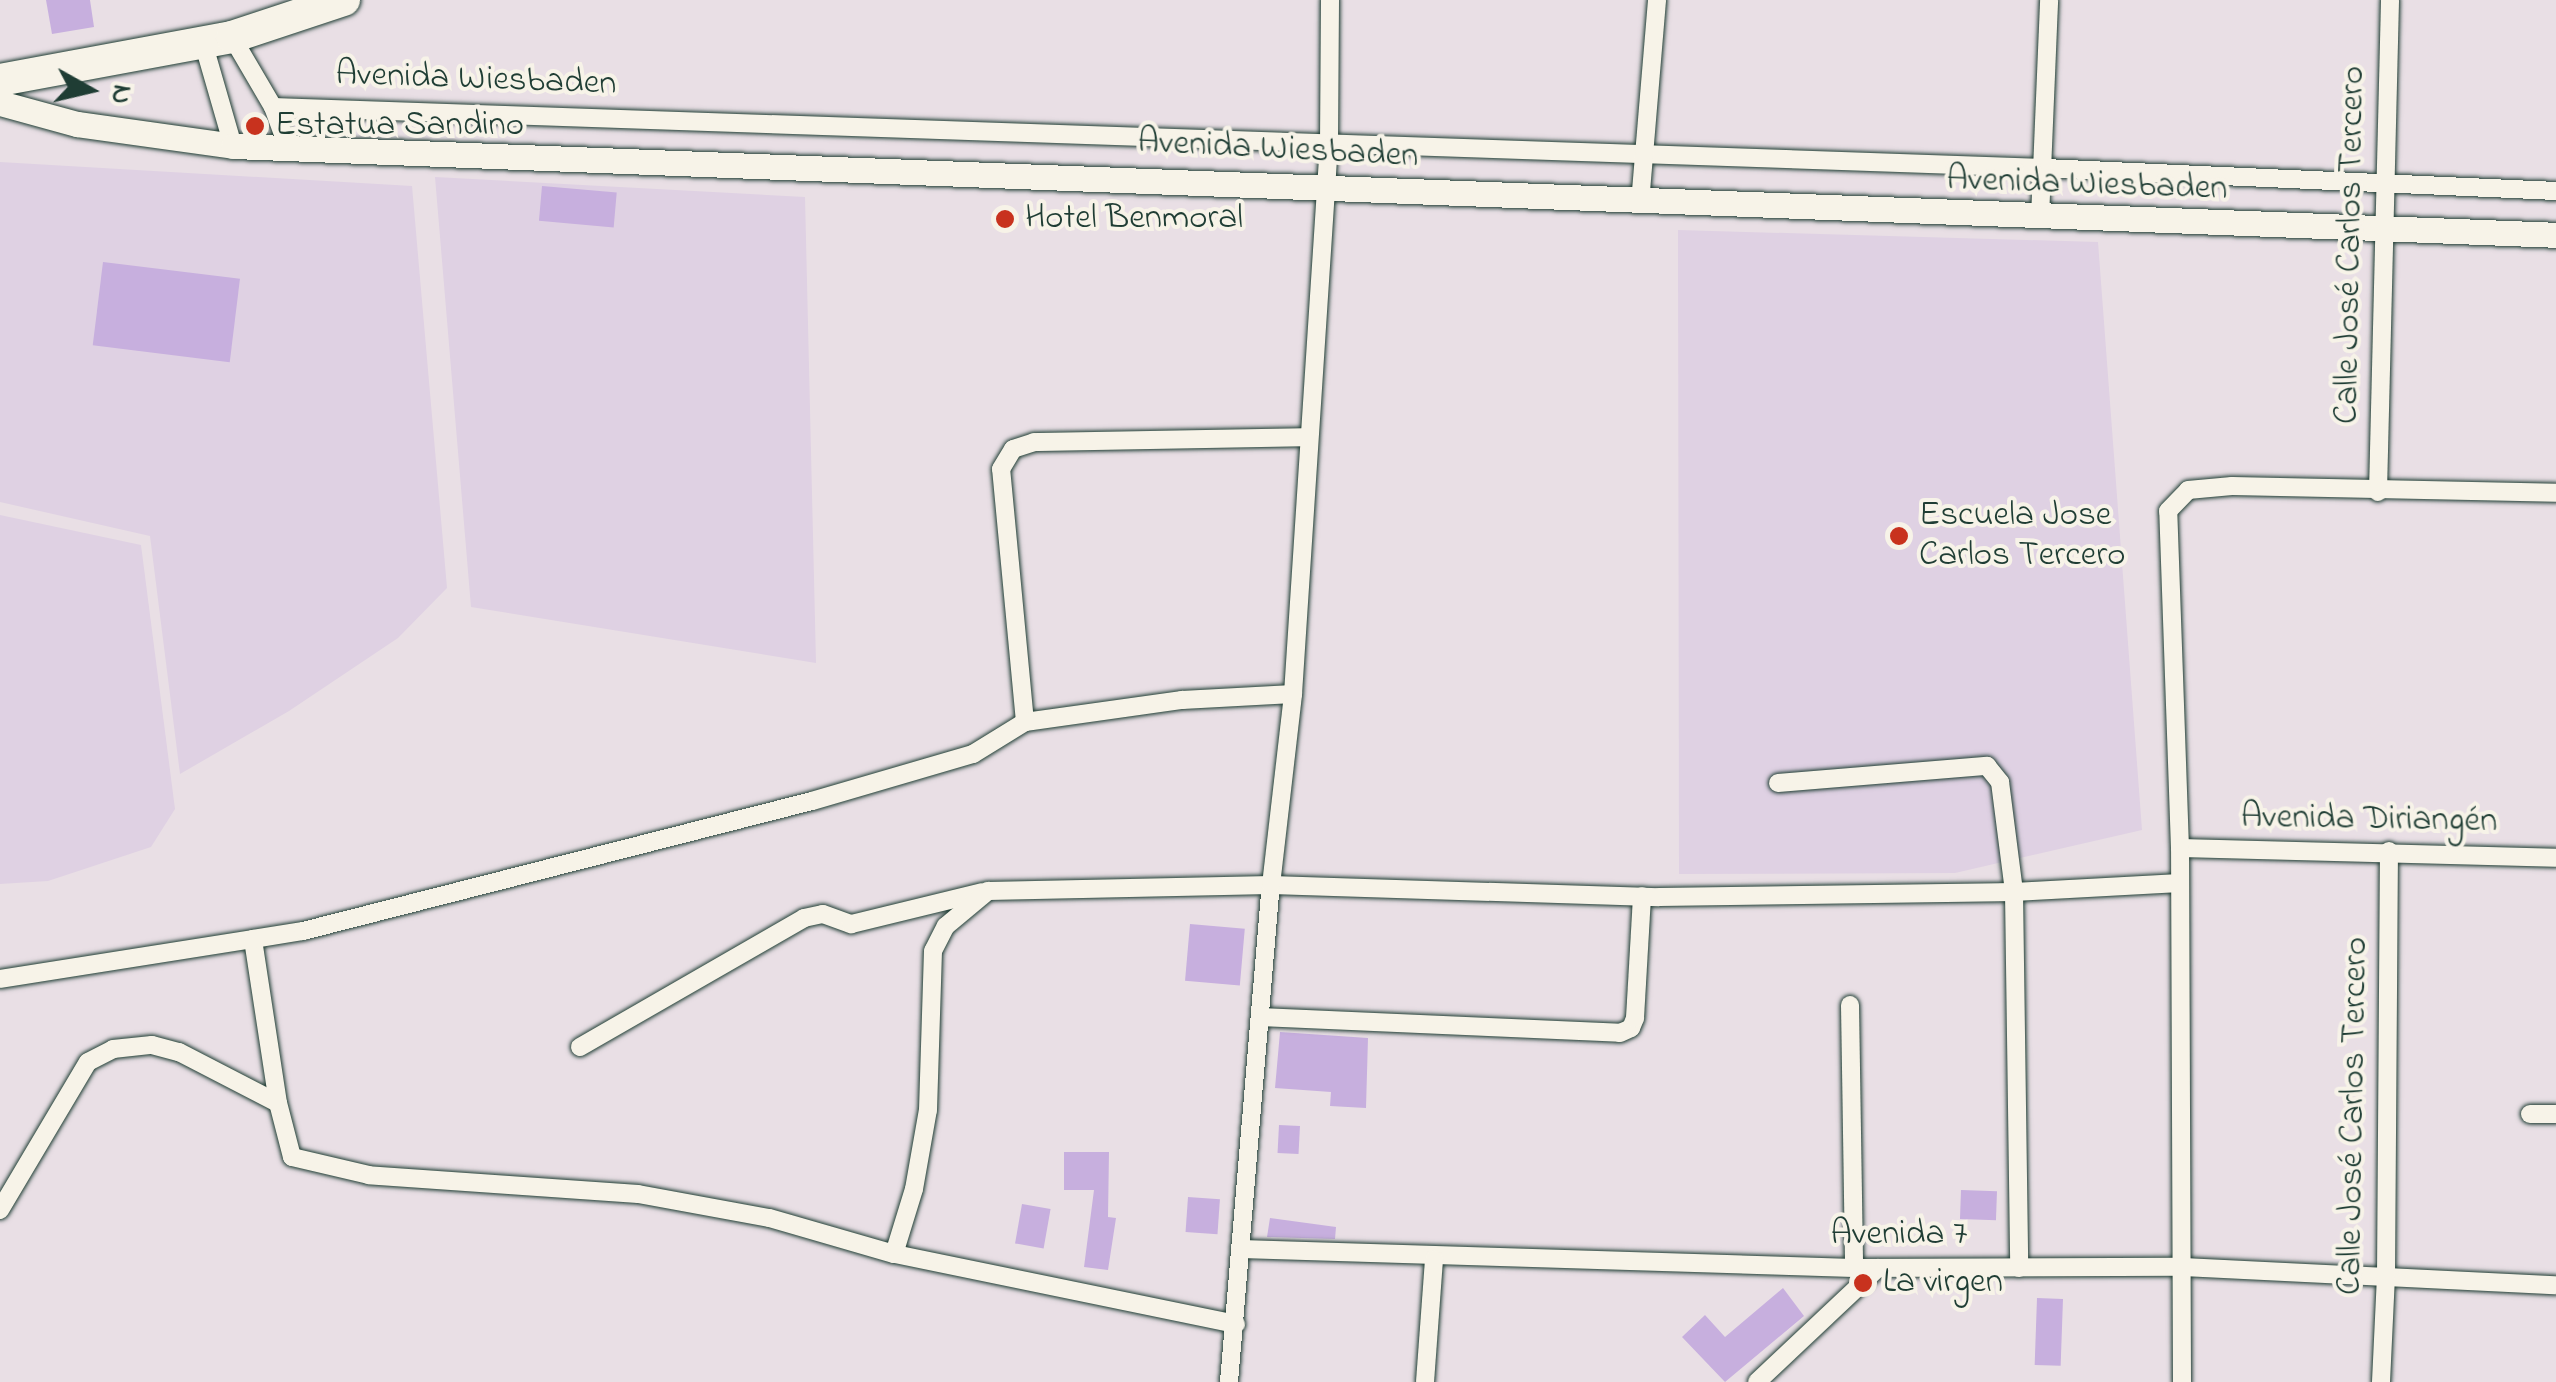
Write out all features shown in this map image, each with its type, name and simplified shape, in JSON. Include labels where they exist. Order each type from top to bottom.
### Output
[{"type":"highway","points":[[0,80],[218,40],[344,0]]},
{"type":"street","points":[[1228,1382],[1271,885],[1293,694],[1329,144],[1330,0]]},
{"type":"street","points":[[1640,203],[1656,0]]},
{"type":"street","points":[[2040,218],[2049,0]]},
{"type":"street","name":"Calle José Carlos Tercero","points":[[2378,492],[2390,0]]},
{"type":"street","points":[[218,40],[273,107],[288,148]]},
{"type":"street","points":[[218,40],[233,146]]},
{"type":"street","name":"Avenida Wiesbaden","points":[[0,103],[77,124],[233,146],[1325,186],[1640,203],[2384,232],[2556,235]]},
{"type":"street","name":"Avenida Wiesbaden","points":[[273,107],[2044,168],[2556,191]]},
{"type":"street","points":[[1025,722],[1001,469],[1013,449],[1034,442],[1308,437]]},
{"type":"street","points":[[2182,1382],[2180,848],[2168,511],[2188,490],[2203,488],[2556,493]]},
{"type":"street","points":[[0,979],[303,931],[812,801],[973,754],[1025,722],[1182,700],[1293,694]]},
{"type":"street","points":[[1778,783],[1987,766],[2000,782],[2014,892],[2019,1268]]},
{"type":"street","name":"Avenida Diriangén","points":[[2180,848],[2556,858]]},
{"type":"street","name":"Calle José Carlos Tercero","points":[[2381,1382],[2386,1276],[2389,851]]},
{"type":"street","points":[[580,1046],[804,918],[823,914],[851,924],[988,891],[1271,885],[1642,896],[2014,892],[2180,883]]},
{"type":"street","points":[[894,1254],[914,1189],[928,1110],[933,952],[946,926],[988,891]]},
{"type":"street","points":[[1260,1017],[1620,1033],[1631,1028],[1636,1018],[1642,896]]},
{"type":"street","points":[[254,939],[278,1102],[292,1157],[369,1175],[638,1194],[769,1218],[894,1254],[1236,1324]]},
{"type":"street","points":[[1850,1005],[1854,1268]]},
{"type":"street","points":[[0,1210],[88,1062],[112,1049],[152,1046],[180,1052],[278,1102]]},
{"type":"street","points":[[2530,1114],[2556,1114]]},
{"type":"street","name":"Avenida 7","points":[[1241,1249],[1434,1258],[1854,1268],[2182,1267],[2556,1285]]},
{"type":"street","points":[[1425,1382],[1434,1258]]},
{"type":"street","points":[[1757,1382],[1878,1268]]},
{"type":"shaded area","points":[[0,162],[412,186],[447,588],[398,638],[289,711],[180,774],[150,536],[0,502]]},
{"type":"shaded area","points":[[435,177],[805,197],[816,663],[471,607]]},
{"type":"shaded area","name":"Escuela Jose Carlos Tercero","points":[[1678,230],[2098,242],[2142,830],[1955,873],[1679,874]]},
{"type":"shaded area","points":[[0,515],[141,545],[175,809],[151,847],[48,881],[0,884]]},
{"type":"building","points":[[46,0],[90,0],[94,27],[52,34]]},
{"type":"building","points":[[542,186],[617,193],[614,227],[539,221]]},
{"type":"building","points":[[103,262],[240,279],[230,362],[93,345]]},
{"type":"building","points":[[1190,924],[1245,929],[1240,986],[1185,981]]},
{"type":"building","points":[[1280,1032],[1368,1038],[1366,1108],[1330,1106],[1331,1092],[1275,1088]]},
{"type":"building","points":[[1279,1125],[1300,1126],[1299,1154],[1278,1153]]},
{"type":"building","points":[[1064,1152],[1109,1152],[1108,1217],[1116,1218],[1108,1270],[1084,1267],[1094,1190],[1064,1190]]},
{"type":"building","points":[[1961,1190],[1997,1191],[1996,1220],[1960,1219]]},
{"type":"building","points":[[1188,1197],[1220,1199],[1217,1234],[1186,1232]]},
{"type":"building","points":[[1022,1204],[1051,1209],[1044,1248],[1015,1243]]},
{"type":"building","points":[[1270,1218],[1336,1227],[1335,1239],[1267,1237]]},
{"type":"building","points":[[1783,1288],[1804,1316],[1725,1382],[1682,1337],[1705,1315],[1725,1337]]},
{"type":"building","points":[[2037,1298],[2063,1299],[2061,1366],[2035,1365]]},
{"type":"place","name":"Estatua Sandino","points":[[255,126]]},
{"type":"place","name":"Hotel Benmoral","points":[[1005,219]]},
{"type":"place","name":"Escuela Jose Carlos Tercero","points":[[1899,536]]},
{"type":"place","name":"La virgen","points":[[1863,1283]]}]
